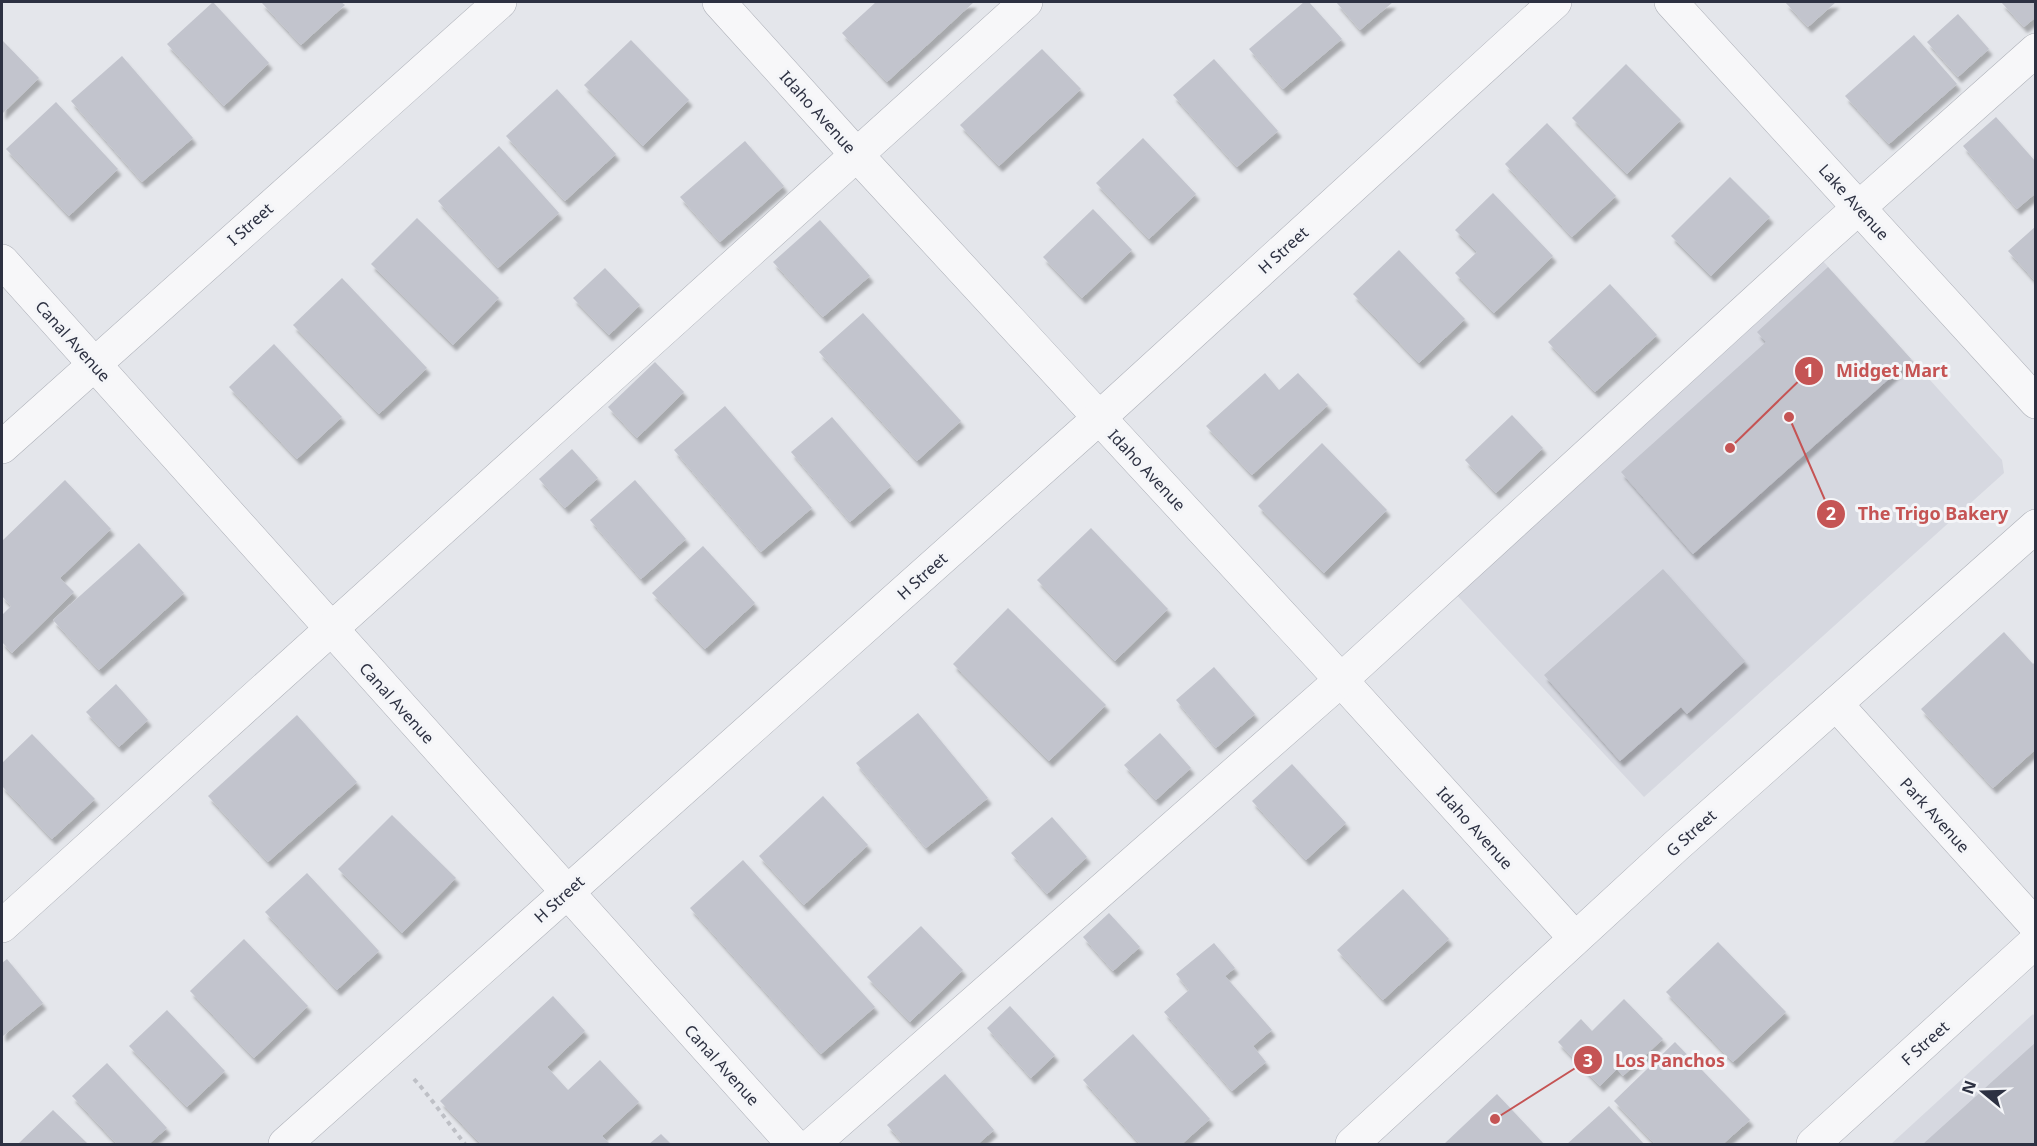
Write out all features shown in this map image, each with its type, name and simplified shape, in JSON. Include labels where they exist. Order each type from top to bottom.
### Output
[{"type":"street","name":"I Street","points":[[2,447],[500,2]]},
{"type":"street","name":"Idaho Avenue","points":[[718,2],[1575,938]]},
{"type":"street","points":[[2,926],[1026,2]]},
{"type":"street","name":"H Street","points":[[285,1144],[1100,418],[1555,2]]},
{"type":"street","name":"Lake Avenue","points":[[1671,2],[2036,402]]},
{"type":"street","points":[[813,1144],[1341,680],[1859,207],[2036,50]]},
{"type":"street","name":"Canal Avenue","points":[[2,261],[793,1144]]},
{"type":"street","name":"G Street","points":[[1352,1144],[1575,938],[2036,526]]},
{"type":"street","name":"Park Avenue","points":[[1836,704],[2036,926]]},
{"type":"street","name":"F Street","points":[[1813,1144],[2036,941]]},
{"type":"path","points":[[413,1079],[434,1101],[451,1128],[465,1144]]},
{"type":"shaded area","points":[[1822,260],[2002,460],[2004,473],[1644,797],[1454,592]]},
{"type":"shaded area","points":[[2033,1014],[2035,1017],[2035,1144],[1891,1144]]},
{"type":"building","points":[[213,2],[269,63],[224,106],[167,44]]},
{"type":"building","points":[[261,2],[341,2],[345,5],[301,45]]},
{"type":"building","points":[[876,2],[974,2],[887,82],[842,33]]},
{"type":"building","points":[[1304,2],[1309,2],[1342,39],[1283,89],[1249,49]]},
{"type":"building","points":[[1336,2],[1393,2],[1360,30]]},
{"type":"building","points":[[1785,2],[1836,2],[1808,27]]},
{"type":"building","points":[[2001,2],[2036,2],[2036,17],[2024,27]]},
{"type":"building","points":[[1958,14],[1989,49],[1958,77],[1927,42]]},
{"type":"building","points":[[1914,35],[1957,84],[1889,144],[1845,96]]},
{"type":"building","points":[[2,40],[39,78],[2,114]]},
{"type":"building","points":[[631,40],[689,100],[643,146],[584,85]]},
{"type":"building","points":[[1042,49],[1081,89],[999,166],[960,125]]},
{"type":"building","points":[[122,56],[193,138],[142,182],[71,101]]},
{"type":"building","points":[[1214,59],[1278,131],[1237,167],[1173,95]]},
{"type":"building","points":[[1626,64],[1681,120],[1627,174],[1572,118]]},
{"type":"building","points":[[557,89],[616,154],[565,201],[506,136]]},
{"type":"building","points":[[56,102],[118,169],[69,216],[6,149]]},
{"type":"building","points":[[1996,117],[2036,162],[2036,193],[2017,209],[1963,146]]},
{"type":"building","points":[[1547,123],[1616,196],[1572,237],[1505,164]]},
{"type":"building","points":[[1143,138],[1196,194],[1149,239],[1096,183]]},
{"type":"building","points":[[745,141],[784,186],[720,242],[680,197]]},
{"type":"building","points":[[499,146],[559,213],[498,268],[438,201]]},
{"type":"building","points":[[1730,177],[1770,217],[1711,276],[1671,236]]},
{"type":"building","points":[[1493,193],[1553,256],[1494,313],[1455,273],[1477,252],[1455,230]]},
{"type":"building","points":[[1093,209],[1132,250],[1082,298],[1043,257]]},
{"type":"building","points":[[417,218],[499,298],[453,345],[371,264]]},
{"type":"building","points":[[820,220],[870,276],[823,317],[773,262]]},
{"type":"building","points":[[2036,226],[2036,282],[2008,251]]},
{"type":"building","points":[[1399,250],[1465,319],[1419,363],[1353,294]]},
{"type":"building","points":[[1828,267],[1911,359],[1693,554],[1621,472],[1766,342],[1757,332]]},
{"type":"building","points":[[605,268],[640,305],[609,335],[573,298]]},
{"type":"building","points":[[342,278],[427,368],[379,414],[293,325]]},
{"type":"building","points":[[1610,284],[1657,335],[1595,392],[1548,342]]},
{"type":"building","points":[[863,313],[961,421],[917,461],[819,352]]},
{"type":"building","points":[[274,344],[342,417],[297,459],[229,387]]},
{"type":"building","points":[[655,362],[684,392],[637,438],[608,407]]},
{"type":"building","points":[[1265,373],[1279,390],[1298,373],[1328,405],[1252,475],[1206,426]]},
{"type":"building","points":[[725,406],[812,508],[761,552],[674,450]]},
{"type":"building","points":[[1512,415],[1543,448],[1496,493],[1465,460]]},
{"type":"building","points":[[832,417],[891,486],[850,522],[791,452]]},
{"type":"building","points":[[1322,443],[1387,510],[1324,573],[1258,506]]},
{"type":"building","points":[[572,449],[598,478],[565,508],[539,479]]},
{"type":"building","points":[[65,480],[111,529],[60,578],[74,592],[12,653],[2,642],[2,615],[11,606],[2,596],[2,541]]},
{"type":"building","points":[[635,480],[686,539],[641,579],[590,520]]},
{"type":"building","points":[[1091,528],[1168,609],[1115,661],[1037,580]]},
{"type":"building","points":[[139,543],[184,593],[99,670],[53,620]]},
{"type":"building","points":[[703,546],[755,603],[705,649],[652,593]]},
{"type":"building","points":[[1663,569],[1745,661],[1687,714],[1681,707],[1620,761],[1544,675]]},
{"type":"building","points":[[1008,608],[1106,705],[1049,761],[953,664]]},
{"type":"building","points":[[2004,632],[2033,664],[2036,661],[2036,749],[1993,788],[1921,709]]},
{"type":"building","points":[[1214,667],[1255,714],[1216,748],[1176,700]]},
{"type":"building","points":[[116,684],[148,720],[119,747],[86,712]]},
{"type":"building","points":[[918,713],[988,798],[926,848],[856,763]]},
{"type":"building","points":[[297,715],[357,782],[268,862],[208,796]]},
{"type":"building","points":[[1160,733],[1191,768],[1156,800],[1124,765]]},
{"type":"building","points":[[32,734],[95,799],[52,839],[2,786],[2,763]]},
{"type":"building","points":[[1292,764],[1346,823],[1306,860],[1252,801]]},
{"type":"building","points":[[823,796],[868,845],[804,905],[759,856]]},
{"type":"building","points":[[392,815],[456,878],[402,933],[338,869]]},
{"type":"building","points":[[1052,817],[1087,857],[1047,894],[1011,853]]},
{"type":"building","points":[[743,860],[875,1007],[821,1054],[690,908]]},
{"type":"building","points":[[307,873],[379,951],[337,990],[265,912]]},
{"type":"building","points":[[1403,889],[1449,939],[1383,1000],[1337,950]]},
{"type":"building","points":[[1109,913],[1140,947],[1113,971],[1083,937]]},
{"type":"building","points":[[921,926],[963,970],[910,1022],[867,977]]},
{"type":"building","points":[[244,939],[308,1006],[254,1058],[190,991]]},
{"type":"building","points":[[1718,942],[1786,1012],[1733,1062],[1666,992]]},
{"type":"building","points":[[1214,943],[1235,968],[1225,976],[1272,1030],[1253,1046],[1266,1062],[1232,1091],[1164,1012],[1189,990],[1176,974]]},
{"type":"building","points":[[7,959],[43,1003],[3,1036],[2,963]]},
{"type":"building","points":[[553,996],[585,1031],[547,1067],[568,1090],[600,1060],[639,1102],[602,1136],[610,1144],[481,1144],[440,1101]]},
{"type":"building","points":[[1624,999],[1663,1039],[1623,1076],[1617,1069],[1600,1086],[1558,1042],[1581,1019],[1592,1031]]},
{"type":"building","points":[[1010,1006],[1055,1055],[1031,1078],[987,1028]]},
{"type":"building","points":[[167,1010],[225,1071],[187,1107],[129,1046]]},
{"type":"building","points":[[1133,1034],[1210,1119],[1182,1144],[1140,1144],[1083,1080]]},
{"type":"building","points":[[1675,1042],[1750,1120],[1723,1144],[1655,1144],[1614,1101]]},
{"type":"building","points":[[2036,1042],[2036,1144],[1923,1144]]},
{"type":"building","points":[[107,1063],[167,1128],[149,1144],[117,1144],[72,1096]]},
{"type":"building","points":[[945,1074],[994,1130],[978,1144],[904,1144],[887,1125]]},
{"type":"building","points":[[1497,1094],[1544,1144],[1444,1144]]},
{"type":"building","points":[[1609,1106],[1644,1144],[1567,1144]]},
{"type":"building","points":[[53,1110],[88,1144],[18,1144]]},
{"type":"building","points":[[661,1134],[671,1144],[649,1144]]},
{"type":"place","name":"The Trigo Bakery","points":[[1789,417]]},
{"type":"place","name":"Midget Mart","points":[[1730,448]]},
{"type":"place","name":"Los Panchos","points":[[1495,1119]]}]
